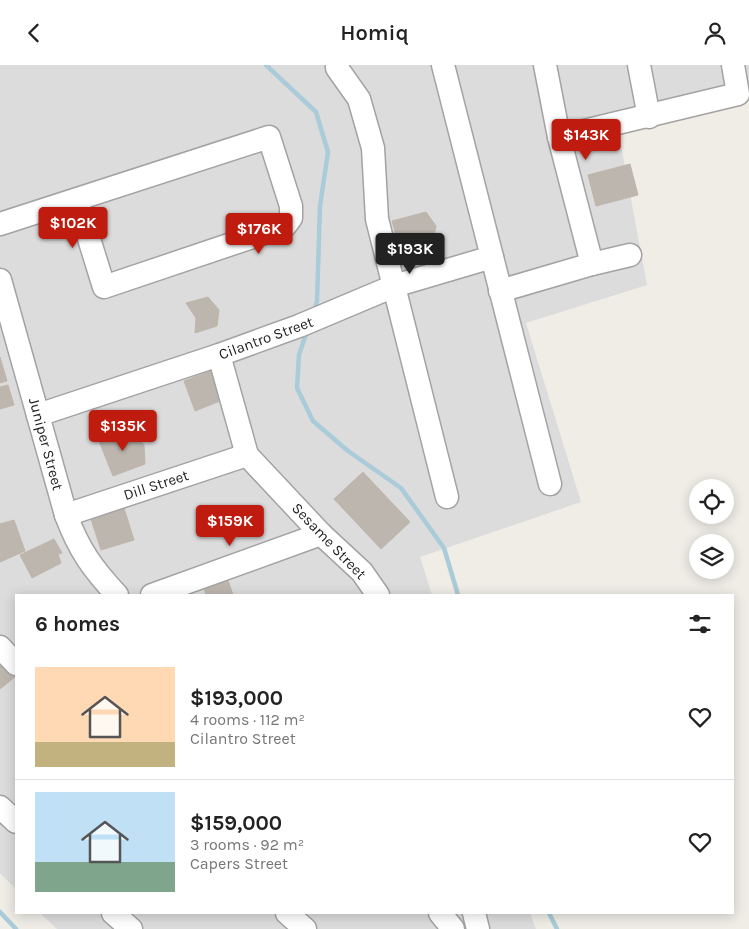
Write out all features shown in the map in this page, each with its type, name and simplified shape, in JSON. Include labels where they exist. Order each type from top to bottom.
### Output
[{"type":"street","points":[[443,65],[550,484]]},
{"type":"street","points":[[544,65],[559,137],[592,264]]},
{"type":"street","points":[[638,65],[648,117]]},
{"type":"street","points":[[559,137],[738,94],[733,65]]},
{"type":"street","points":[[336,66],[359,99],[373,148],[377,219],[447,497]]},
{"type":"street","points":[[0,224],[269,137],[291,206],[291,218],[285,226],[104,287],[77,200]]},
{"type":"street","points":[[500,291],[630,255]]},
{"type":"street","name":"Cilantro Street","points":[[38,415],[300,326],[394,286],[492,257]]},
{"type":"street","name":"Juniper Street","points":[[0,280],[66,515],[75,540],[95,571],[116,594]]},
{"type":"street","name":"Sesame Street","points":[[219,355],[247,455],[321,534],[362,572],[377,594]]},
{"type":"street","name":"Dill Street","points":[[66,515],[247,455]]},
{"type":"street","points":[[155,594],[321,534]]},
{"type":"street","points":[[0,647],[15,663]]},
{"type":"street","points":[[0,807],[15,821]]},
{"type":"street","points":[[114,914],[131,929]]},
{"type":"street","points":[[288,914],[305,929]]},
{"type":"street","points":[[441,914],[452,929]]},
{"type":"street","points":[[474,914],[478,929]]},
{"type":"shaded area","points":[[0,65],[749,65],[749,99],[618,129],[647,285],[526,323],[581,502],[420,557],[432,594],[15,594],[15,888],[0,873]]},
{"type":"shaded area","points":[[41,914],[530,914],[536,929],[57,929]]},
{"type":"building","points":[[630,164],[638,195],[596,206],[588,175]]},
{"type":"building","points":[[426,212],[436,226],[433,240],[400,249],[392,221]]},
{"type":"building","points":[[208,297],[219,310],[217,326],[195,333],[196,318],[186,303]]},
{"type":"building","points":[[0,357],[7,381],[0,383]]},
{"type":"building","points":[[213,370],[225,399],[195,411],[184,381]]},
{"type":"building","points":[[8,385],[14,405],[0,409],[0,387]]},
{"type":"building","points":[[131,429],[144,445],[145,464],[113,476],[99,441]]},
{"type":"building","points":[[363,472],[410,522],[381,549],[334,499]]},
{"type":"building","points":[[123,505],[134,540],[101,550],[90,516]]},
{"type":"building","points":[[14,520],[25,551],[0,562],[0,524]]},
{"type":"building","points":[[54,539],[62,553],[58,554],[61,563],[32,578],[20,555]]},
{"type":"building","points":[[227,577],[233,594],[206,594],[203,584]]},
{"type":"building","points":[[0,652],[15,670],[15,677],[0,689]]},
{"type":"waterway","points":[[266,65],[316,112],[328,152],[320,206],[317,301],[314,312]]},
{"type":"waterway","points":[[307,331],[299,355],[297,388],[313,421],[348,451],[401,488],[444,548],[458,594]]},
{"type":"waterway","points":[[0,912],[16,929]]},
{"type":"waterway","points":[[550,914],[557,929]]}]
